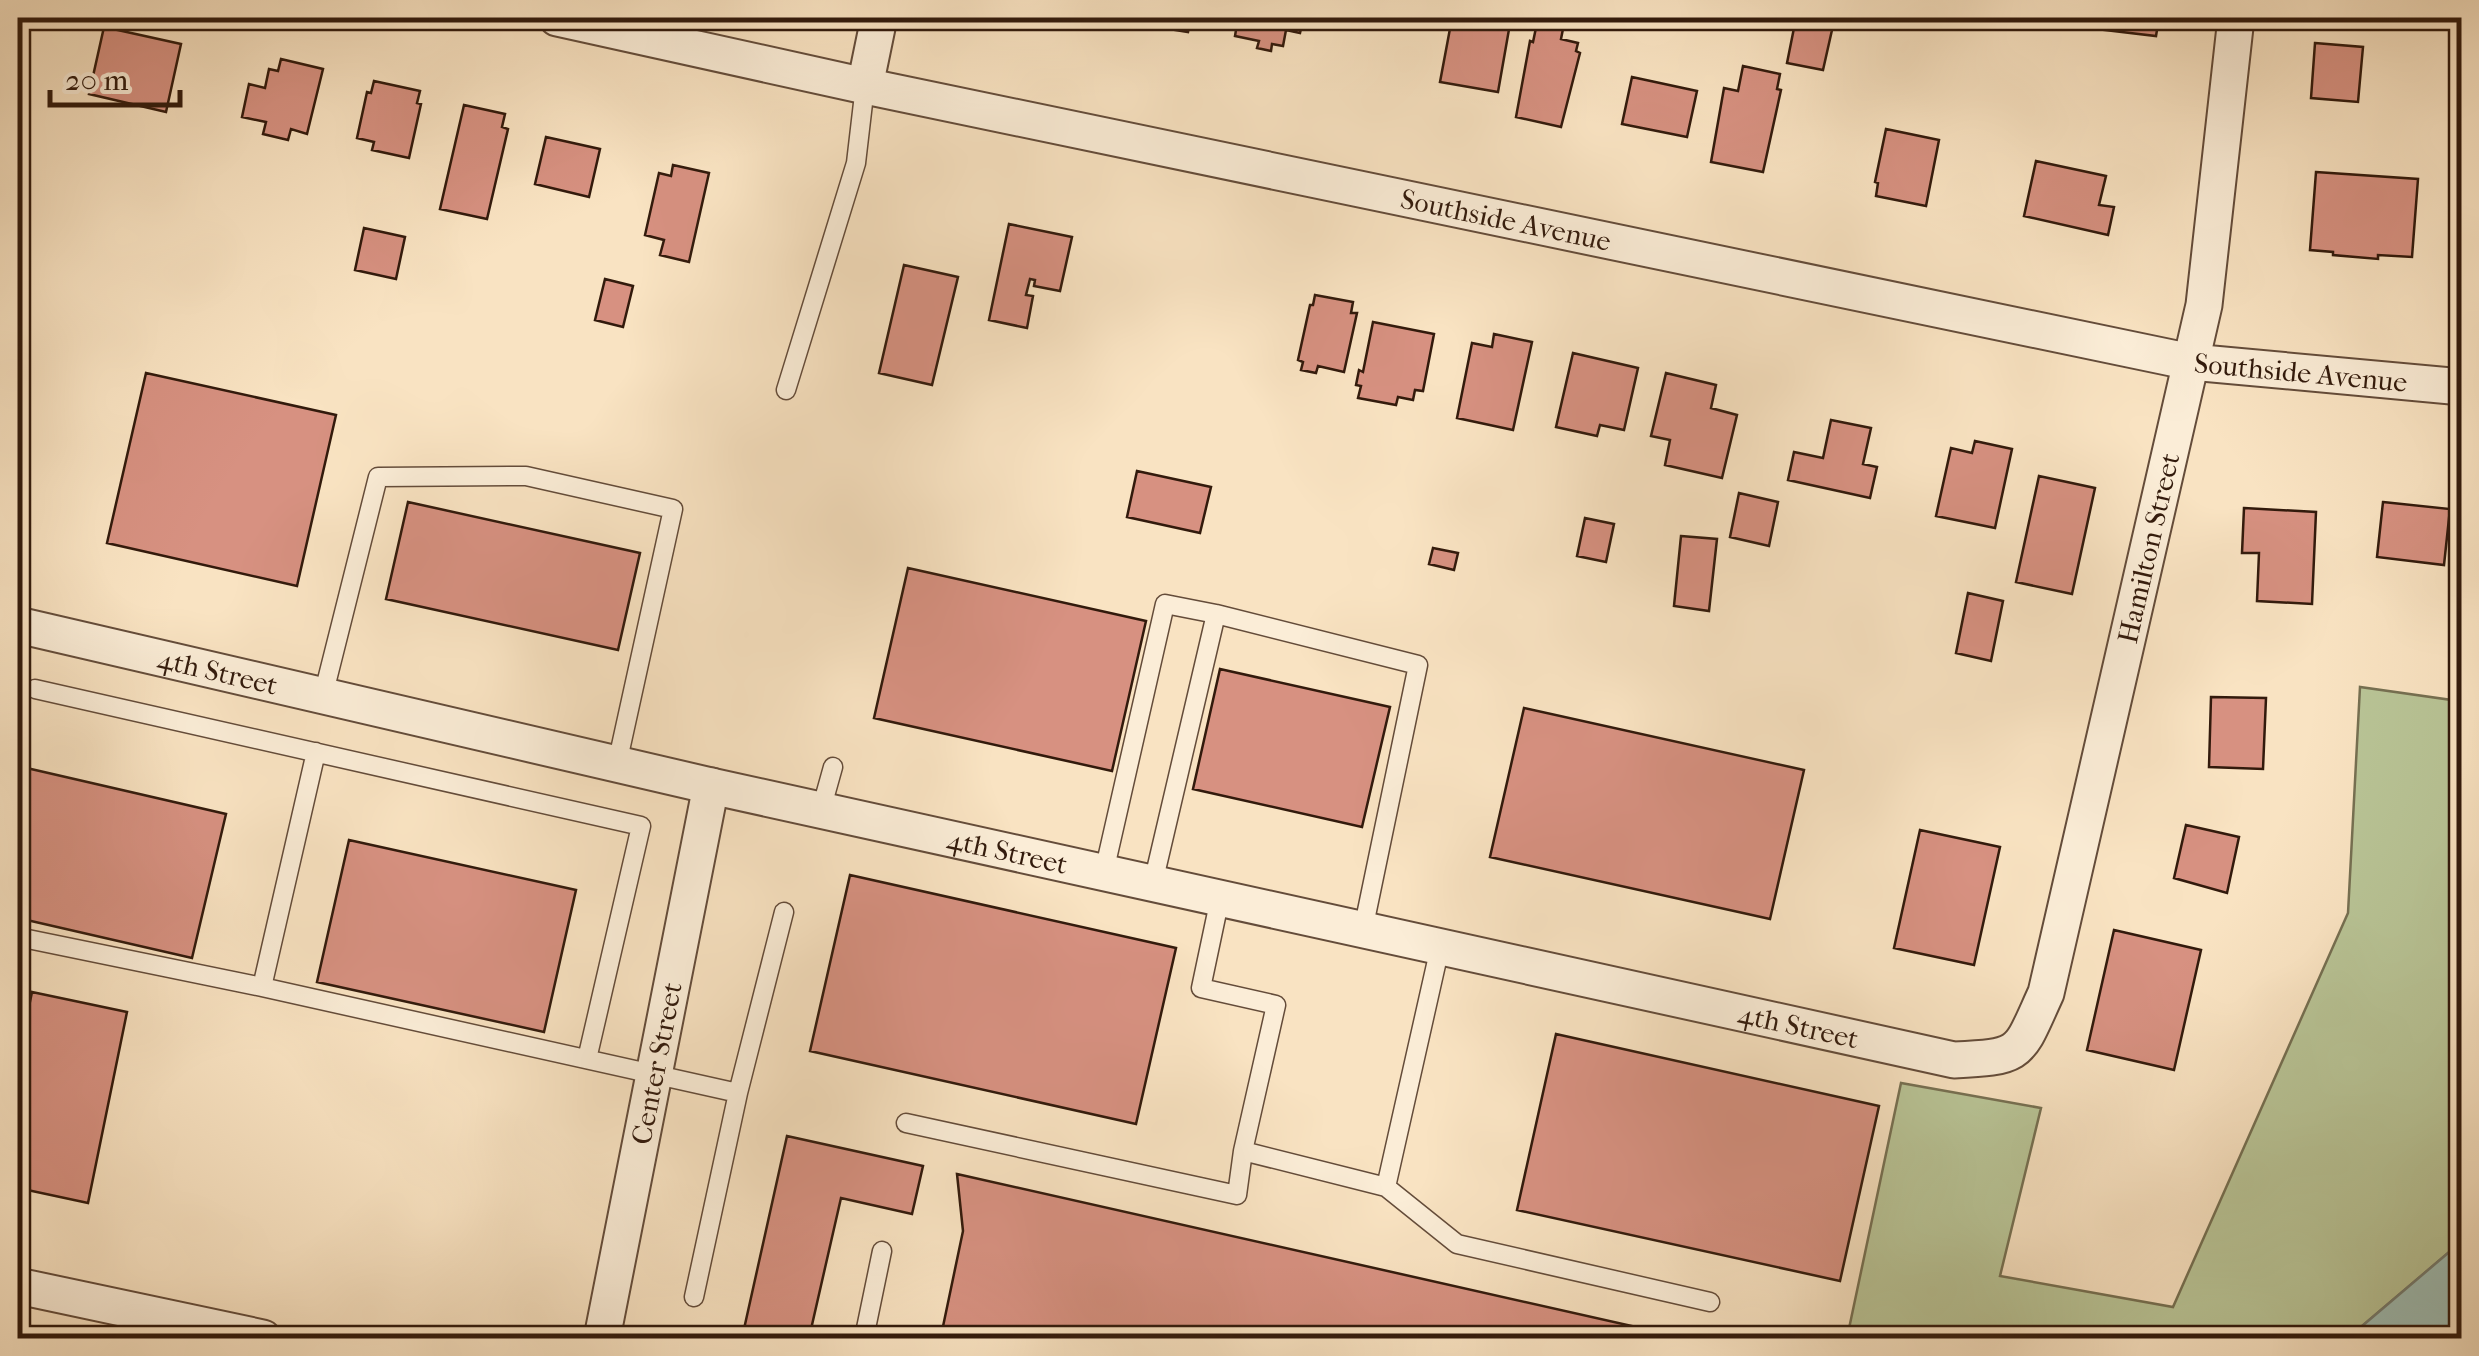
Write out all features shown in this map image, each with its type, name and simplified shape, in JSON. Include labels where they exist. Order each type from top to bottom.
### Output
[{"type":"street","name":"Southside Avenue","points":[[557,18],[865,86],[2191,362],[2462,387]]},
{"type":"street","points":[[865,86],[879,18]]},
{"type":"street","name":"Hamilton Street","points":[[2001,1058],[2023,1043],[2046,992],[2204,305],[2236,18]]},
{"type":"street","name":"4th Street","points":[[18,626],[711,786],[1954,1060],[2001,1058]]},
{"type":"street","name":"Center Street","points":[[602,1338],[711,786]]},
{"type":"street","points":[[18,1286],[263,1338]]},
{"type":"lane","points":[[786,390],[856,163],[865,86]]},
{"type":"lane","points":[[323,696],[378,477],[526,476],[673,509],[617,764]]},
{"type":"lane","points":[[1104,872],[1166,604],[1216,614],[1418,665],[1364,930]]},
{"type":"lane","points":[[1154,883],[1216,614]]},
{"type":"lane","points":[[35,689],[641,826],[587,1059]]},
{"type":"lane","points":[[262,987],[316,752]]},
{"type":"lane","points":[[821,810],[833,767]]},
{"type":"lane","points":[[906,1123],[1237,1195],[1276,1005],[1202,988],[1220,898]]},
{"type":"lane","points":[[694,1297],[738,1093],[784,912]]},
{"type":"lane","points":[[18,937],[738,1093]]},
{"type":"lane","points":[[1386,1187],[1440,947]]},
{"type":"lane","points":[[1243,1151],[1386,1187],[1457,1244],[1710,1302]]},
{"type":"lane","points":[[864,1338],[882,1251]]},
{"type":"green space","points":[[2461,676],[2461,1242],[2348,1338],[1847,1338],[1901,1083],[2041,1108],[2000,1276],[2173,1307],[2348,913],[2360,687],[2452,700]]},
{"type":"water","points":[[2461,1242],[2461,1338],[2348,1338]]},
{"type":"building","points":[[1167,18],[1226,18],[1225,24],[1190,21],[1188,32],[1175,30],[1177,19]]},
{"type":"building","points":[[1238,18],[1324,18],[1323,24],[1303,20],[1300,33],[1286,30],[1283,46],[1272,44],[1271,51],[1257,48],[1259,41],[1235,36]]},
{"type":"building","points":[[1452,18],[1511,18],[1498,92],[1440,82]]},
{"type":"building","points":[[2081,18],[2159,18],[2156,36],[2079,27]]},
{"type":"building","points":[[1537,23],[1563,29],[1561,39],[1578,43],[1576,51],[1580,53],[1561,127],[1516,117]]},
{"type":"building","points":[[1795,23],[1832,30],[1823,70],[1787,63]]},
{"type":"building","points":[[104,27],[181,44],[166,112],[89,94]]},
{"type":"building","points":[[2315,43],[2363,47],[2358,102],[2311,98]]},
{"type":"building","points":[[281,59],[323,69],[307,134],[291,129],[288,140],[263,134],[266,122],[242,117],[249,84],[265,88],[269,69],[278,71]]},
{"type":"building","points":[[1743,66],[1780,74],[1777,89],[1781,90],[1763,172],[1711,162],[1724,88],[1738,91]]},
{"type":"building","points":[[1632,77],[1697,91],[1687,137],[1622,124]]},
{"type":"building","points":[[374,81],[420,91],[417,103],[421,104],[409,158],[372,150],[374,142],[357,138],[367,92],[371,93]]},
{"type":"building","points":[[464,105],[505,114],[502,127],[508,129],[487,219],[440,209]]},
{"type":"building","points":[[1886,129],[1939,140],[1926,206],[1876,196],[1875,182]]},
{"type":"building","points":[[546,137],[600,149],[589,197],[535,184]]},
{"type":"building","points":[[2036,161],[2106,176],[2099,205],[2114,207],[2108,235],[2024,216]]},
{"type":"building","points":[[673,165],[709,173],[689,262],[660,255],[664,240],[645,235],[659,173],[671,176]]},
{"type":"building","points":[[2316,172],[2418,179],[2412,257],[2378,255],[2378,259],[2310,250]]},
{"type":"building","points":[[1009,224],[1072,237],[1060,291],[1034,286],[1035,280],[1030,279],[1026,295],[1033,296],[1027,328],[989,320]]},
{"type":"building","points":[[364,228],[405,237],[396,279],[355,270]]},
{"type":"building","points":[[904,265],[958,277],[932,385],[879,373]]},
{"type":"building","points":[[605,279],[633,286],[623,327],[595,320]]},
{"type":"building","points":[[1315,295],[1353,302],[1351,313],[1357,313],[1344,372],[1318,366],[1316,373],[1301,370],[1303,362],[1298,360]]},
{"type":"building","points":[[1373,322],[1434,334],[1423,391],[1415,390],[1413,400],[1398,397],[1396,405],[1358,398],[1361,386],[1356,385],[1359,370],[1363,372]]},
{"type":"building","points":[[1494,334],[1532,342],[1513,430],[1457,418],[1472,343],[1492,347]]},
{"type":"building","points":[[1573,353],[1638,368],[1624,430],[1600,425],[1597,436],[1556,427]]},
{"type":"building","points":[[146,373],[336,415],[297,586],[107,543]]},
{"type":"building","points":[[1666,373],[1716,385],[1711,408],[1737,415],[1722,478],[1665,465],[1670,440],[1651,436]]},
{"type":"building","points":[[1831,420],[1871,428],[1863,464],[1877,467],[1870,498],[1788,480],[1794,452],[1823,458]]},
{"type":"building","points":[[1975,441],[2012,449],[1995,528],[1936,516],[1951,448],[1972,453]]},
{"type":"building","points":[[1137,471],[1211,487],[1200,533],[1127,517]]},
{"type":"building","points":[[2039,476],[2095,488],[2072,594],[2016,582]]},
{"type":"building","points":[[1739,493],[1778,502],[1769,546],[1730,537]]},
{"type":"building","points":[[408,502],[640,553],[618,650],[386,599]]},
{"type":"building","points":[[2383,502],[2450,509],[2444,565],[2377,557]]},
{"type":"building","points":[[2244,508],[2316,512],[2312,604],[2257,601],[2259,553],[2242,553]]},
{"type":"building","points":[[1585,518],[1614,524],[1606,562],[1577,556]]},
{"type":"building","points":[[1681,536],[1717,539],[1709,611],[1674,606]]},
{"type":"building","points":[[1433,548],[1458,553],[1454,570],[1429,564]]},
{"type":"building","points":[[908,568],[1146,621],[1112,771],[874,718]]},
{"type":"building","points":[[1968,593],[2003,601],[1991,661],[1956,653]]},
{"type":"building","points":[[1220,669],[1390,707],[1362,827],[1193,789]]},
{"type":"building","points":[[2211,697],[2266,698],[2263,769],[2209,767]]},
{"type":"building","points":[[1524,708],[1804,770],[1770,919],[1490,857]]},
{"type":"building","points":[[18,766],[226,814],[192,958],[18,918]]},
{"type":"building","points":[[2186,825],[2239,837],[2227,893],[2174,878]]},
{"type":"building","points":[[1920,830],[2000,847],[1974,965],[1894,948]]},
{"type":"building","points":[[349,840],[576,890],[544,1032],[317,982]]},
{"type":"building","points":[[850,875],[1176,948],[1136,1124],[810,1051]]},
{"type":"building","points":[[2114,930],[2201,950],[2174,1070],[2087,1050]]},
{"type":"building","points":[[32,992],[127,1012],[88,1203],[18,1188],[18,1060]]},
{"type":"building","points":[[1556,1034],[1879,1106],[1840,1281],[1517,1210]]},
{"type":"building","points":[[787,1136],[923,1166],[912,1214],[841,1198],[809,1338],[742,1338]]},
{"type":"building","points":[[957,1174],[1685,1338],[927,1338],[928,1333],[941,1336],[963,1231]]}]
